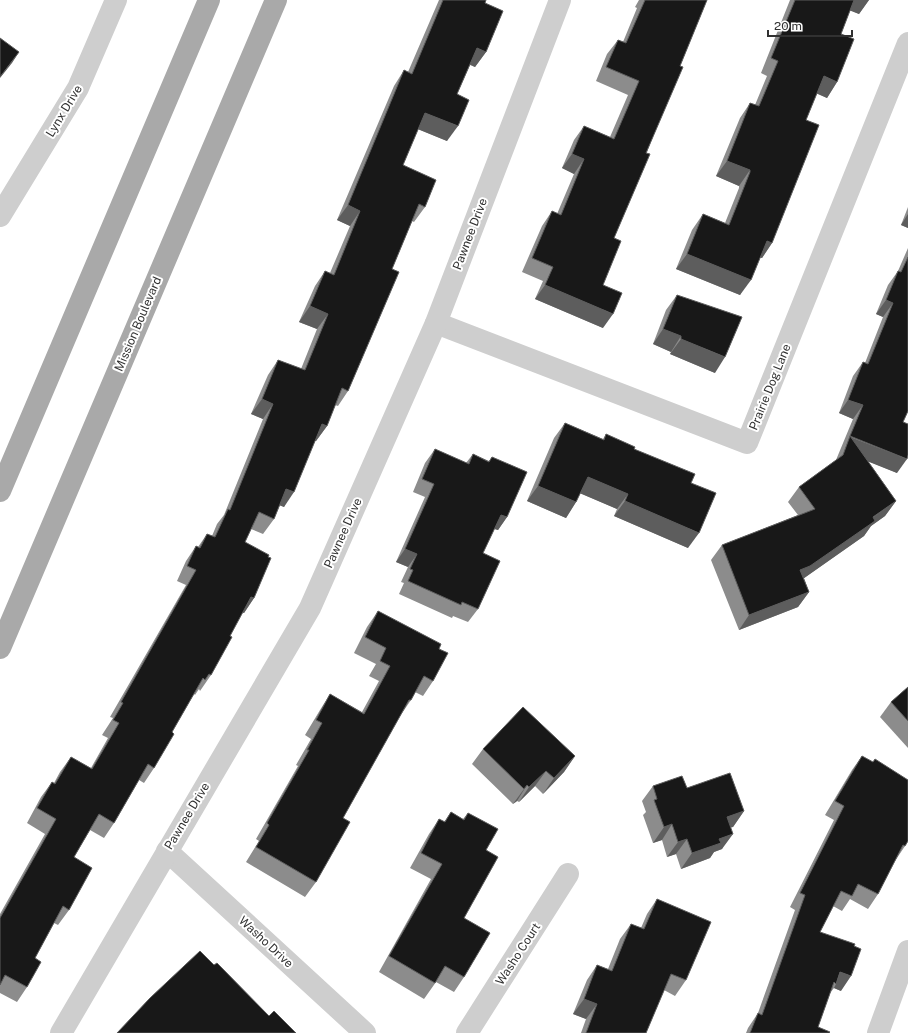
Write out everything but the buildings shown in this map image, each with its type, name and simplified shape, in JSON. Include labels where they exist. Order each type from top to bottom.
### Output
[{"type":"main road","points":[[0,491],[209,0]]},
{"type":"main road","name":"Mission Boulevard","points":[[0,648],[276,0]]},
{"type":"street","name":"Lynx Drive","points":[[0,216],[78,88],[116,0]]},
{"type":"street","name":"Pawnee Drive","points":[[61,1033],[310,608],[436,323],[560,0]]},
{"type":"street","name":"Prairie Dog Lane","points":[[436,323],[748,443],[908,43]]},
{"type":"street","name":"Washo Drive","points":[[167,851],[365,1033]]},
{"type":"street","name":"Washo Court","points":[[467,1033],[568,874]]},
{"type":"street","points":[[878,1033],[908,951]]}]
